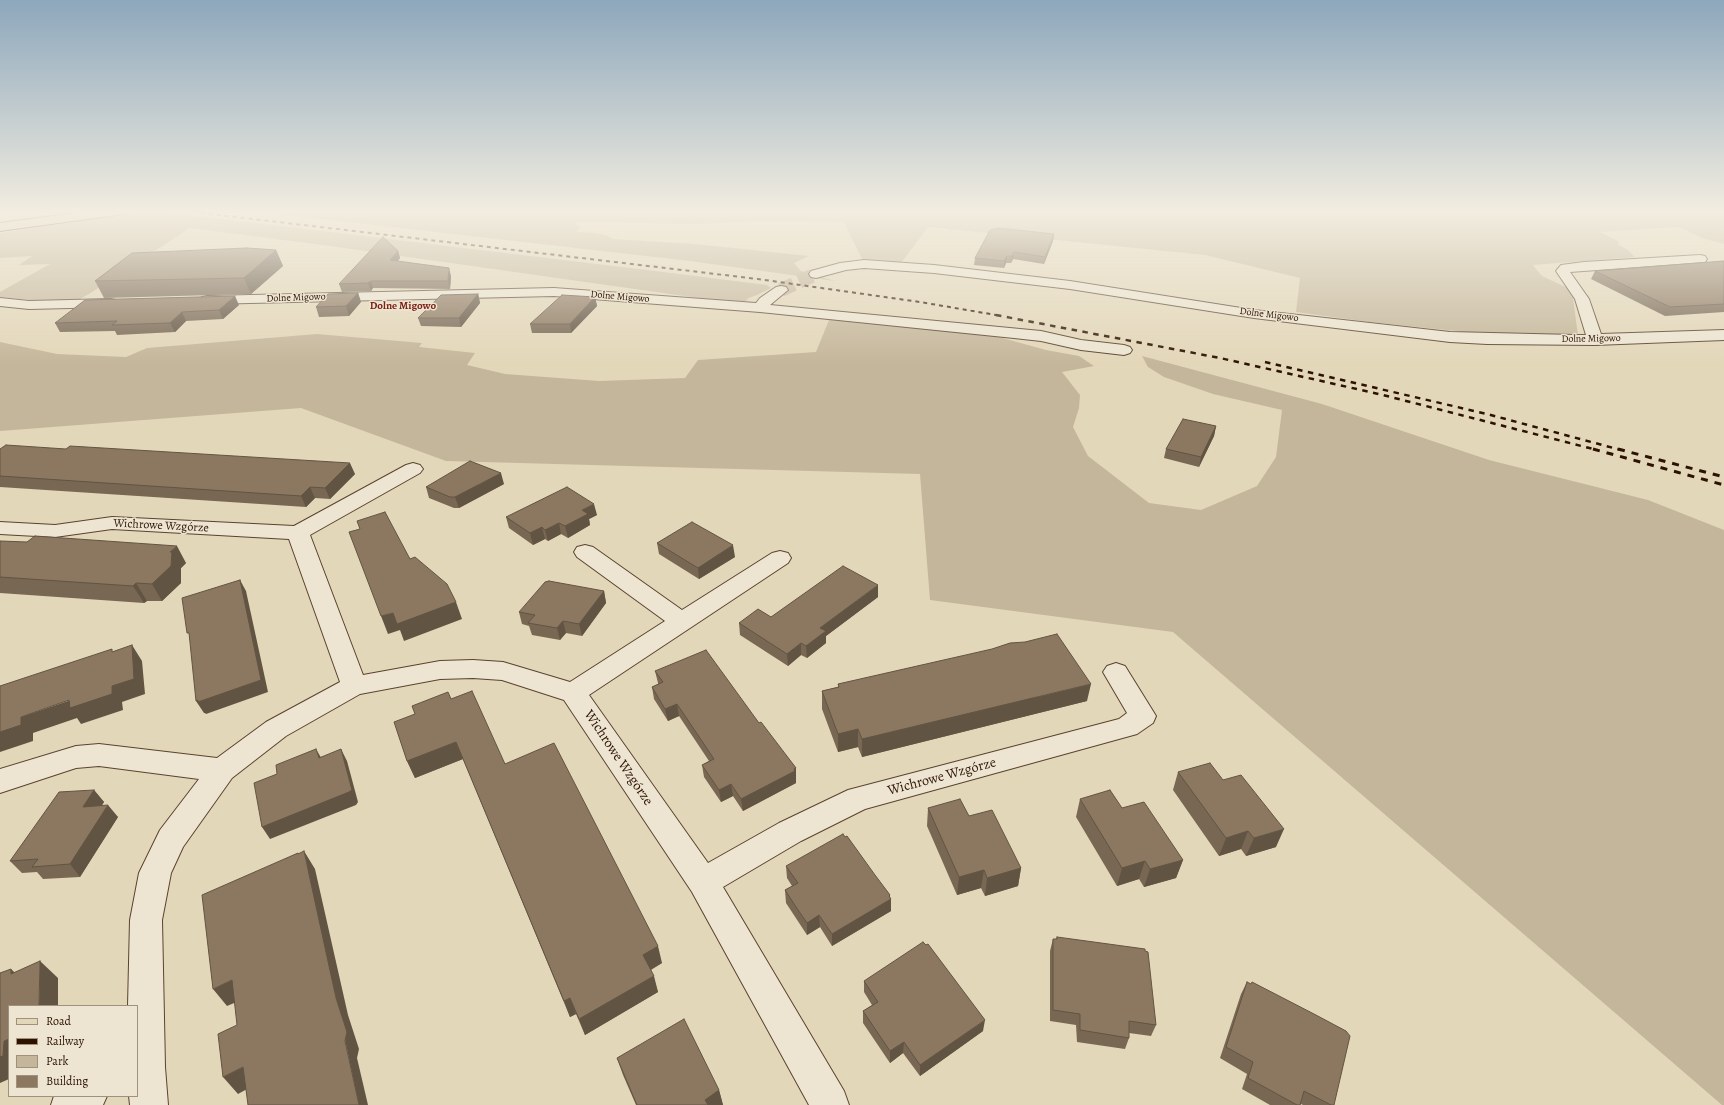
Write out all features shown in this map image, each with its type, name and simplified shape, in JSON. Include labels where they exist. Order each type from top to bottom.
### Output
[{"type":"street","points":[[1595,340],[1582,299],[1562,271],[1566,268],[1584,266],[1657,262]]},
{"type":"street","name":"Dolne Migowo","points":[[816,274],[836,268],[856,265],[912,267],[1070,285],[1254,314],[1415,334],[1488,339],[1595,340],[1724,334]]},
{"type":"street","points":[[760,308],[765,301],[781,290]]},
{"type":"street","name":"Dolne Migowo","points":[[195,300],[554,292],[760,308],[1014,333],[1041,336],[1081,345],[1119,350]]},
{"type":"street","points":[[0,302],[29,305],[124,302]]},
{"type":"street","points":[[354,686],[298,533],[413,469]]},
{"type":"street","name":"Wichrowe Wzgórze","points":[[0,528],[55,531],[112,523],[298,533]]},
{"type":"street","points":[[585,552],[682,621]]},
{"type":"street","points":[[149,1105],[142,1070],[146,920],[155,873],[171,838],[222,770],[276,729],[354,686],[440,670],[473,669],[503,671],[573,693],[780,558]]},
{"type":"street","name":"Wichrowe Wzgórze","points":[[703,882],[790,832],[858,799],[1127,727],[1143,716],[1116,672]]},
{"type":"street","name":"Wichrowe Wzgórze","points":[[573,693],[703,882],[830,1105]]},
{"type":"street","points":[[0,781],[76,757],[99,754],[222,770]]},
{"type":"street","points":[[70,1105],[86,1097]]},
{"type":"green space","points":[[24,262],[139,262],[78,300],[30,300],[0,297],[0,292],[50,264],[19,265]]},
{"type":"green space","points":[[440,262],[577,262],[767,285],[771,288],[746,299],[749,300],[739,302],[720,301]]},
{"type":"green space","points":[[694,262],[797,262],[794,263],[801,271],[835,281]]},
{"type":"green space","points":[[887,262],[902,262],[901,263]]},
{"type":"green space","points":[[1232,262],[1577,262],[1533,265],[1542,276],[1572,290],[1578,336],[1466,332],[1369,322],[1296,312],[1300,278]]},
{"type":"green space","points":[[829,320],[944,329],[999,337],[1046,350],[1079,356],[1094,366],[1062,372],[1080,395],[1079,408],[1073,427],[1088,456],[1149,503],[1201,510],[1257,486],[1276,457],[1282,410],[1213,394],[1164,377],[1148,367],[1142,356],[1322,404],[1489,460],[1648,500],[1724,530],[1724,1105],[1722,1105],[1173,632],[930,600],[920,474],[446,461],[301,408],[0,431],[0,342],[57,354],[126,357],[147,348],[317,334],[422,343],[419,347],[475,353],[467,365],[505,374],[599,381],[685,378],[698,360],[816,352]]},
{"type":"building","points":[[121,262],[263,262],[244,278],[95,281]]},
{"type":"building","points":[[360,262],[402,262],[449,268],[448,281],[371,281],[368,283],[339,284]]},
{"type":"building","points":[[1724,262],[1724,304],[1670,307],[1595,271]]},
{"type":"building","points":[[358,293],[346,306],[316,307],[328,294]]},
{"type":"building","points":[[478,294],[459,318],[418,318],[441,295]]},
{"type":"building","points":[[562,295],[595,297],[570,324],[530,324]]},
{"type":"building","points":[[235,296],[219,310],[182,312],[170,323],[112,325],[117,321],[55,323],[85,300]]},
{"type":"building","points":[[1183,419],[1216,426],[1201,457],[1166,449]]},
{"type":"building","points":[[6,445],[66,449],[70,446],[350,463],[325,488],[310,487],[301,496],[0,476],[0,449]]},
{"type":"building","points":[[470,461],[501,473],[455,497],[450,497],[426,487]]},
{"type":"building","points":[[567,487],[594,504],[582,510],[588,514],[565,526],[559,523],[545,530],[542,527],[530,533],[506,517]]},
{"type":"building","points":[[385,512],[410,559],[415,557],[447,584],[456,602],[397,624],[393,613],[381,616],[349,532],[360,529],[357,521]]},
{"type":"building","points":[[692,522],[733,545],[698,568],[657,543]]},
{"type":"building","points":[[35,536],[177,546],[170,552],[172,552],[171,566],[152,584],[136,583],[133,586],[0,577],[0,541],[27,542]]},
{"type":"building","points":[[843,566],[878,585],[820,628],[826,631],[806,646],[801,643],[787,654],[739,623],[758,609],[771,617]]},
{"type":"building","points":[[240,580],[261,680],[198,702],[198,700],[196,701],[189,633],[187,633],[182,598]]},
{"type":"building","points":[[549,581],[604,591],[579,624],[563,621],[557,628],[528,623],[535,615],[519,612],[545,582]]},
{"type":"building","points":[[1057,634],[1091,684],[862,739],[858,729],[838,734],[822,691],[839,687],[838,684],[992,649],[1010,643],[1025,642]]},
{"type":"building","points":[[132,645],[134,679],[112,686],[112,694],[70,708],[69,700],[21,717],[21,725],[0,732],[0,686],[112,649],[112,652]]},
{"type":"building","points":[[706,650],[759,723],[761,722],[796,768],[794,769],[795,771],[741,799],[731,784],[719,790],[702,765],[714,759],[677,704],[665,709],[652,687],[663,682],[655,671]]},
{"type":"building","points":[[472,691],[505,764],[554,743],[658,946],[643,955],[654,976],[579,1019],[570,998],[564,1001],[456,742],[407,761],[394,722],[415,714],[412,706],[448,692],[451,699]]},
{"type":"building","points":[[316,749],[319,758],[341,749],[352,790],[262,827],[254,783],[277,774],[276,765]]},
{"type":"building","points":[[1210,763],[1223,780],[1241,775],[1284,829],[1254,838],[1248,831],[1226,838],[1178,772]]},
{"type":"building","points":[[94,790],[83,807],[108,805],[70,864],[32,867],[38,859],[10,861],[59,792]]},
{"type":"building","points":[[1110,790],[1122,808],[1144,802],[1183,860],[1150,869],[1145,861],[1122,868],[1080,799]]},
{"type":"building","points":[[960,799],[969,816],[992,810],[1021,868],[987,878],[984,870],[959,877],[928,808]]},
{"type":"building","points":[[843,834],[845,837],[847,836],[890,895],[889,896],[891,899],[832,934],[819,915],[807,923],[796,907],[785,890],[798,883],[786,866]]},
{"type":"building","points":[[304,851],[336,998],[347,1032],[345,1041],[359,1105],[248,1105],[243,1067],[223,1077],[218,1034],[237,1025],[232,980],[213,989],[202,895]]},
{"type":"building","points":[[1057,937],[1145,949],[1145,951],[1148,952],[1156,1025],[1129,1021],[1129,1038],[1080,1030],[1080,1014],[1053,1010],[1053,939],[1057,939]]},
{"type":"building","points":[[923,942],[926,945],[928,944],[985,1020],[920,1065],[904,1042],[890,1051],[863,1011],[878,1002],[864,981]]},
{"type":"building","points":[[40,961],[39,1005],[8,1005],[8,1039],[4,1041],[3,1056],[0,1057],[0,973],[11,969],[11,974]]},
{"type":"building","points":[[1247,982],[1251,984],[1252,982],[1314,1014],[1346,1031],[1350,1036],[1334,1105],[1331,1105],[1304,1091],[1300,1105],[1297,1105],[1248,1078],[1253,1062],[1226,1047]]},
{"type":"building","points":[[684,1019],[719,1090],[705,1100],[708,1105],[637,1105],[617,1058]]},
{"type":"tunnel","points":[[781,290],[816,274]]},
{"type":"railway","points":[[611,262],[758,279],[920,302],[1002,316]]},
{"type":"railway","points":[[996,315],[1220,358],[1383,395],[1597,450]]},
{"type":"railway","points":[[1265,362],[1487,414],[1621,450]]},
{"type":"railway","points":[[1593,449],[1724,485]]},
{"type":"railway","points":[[1618,449],[1724,477]]},
{"type":"district","name":"Dolne Migowo","points":[[403,306]]}]
